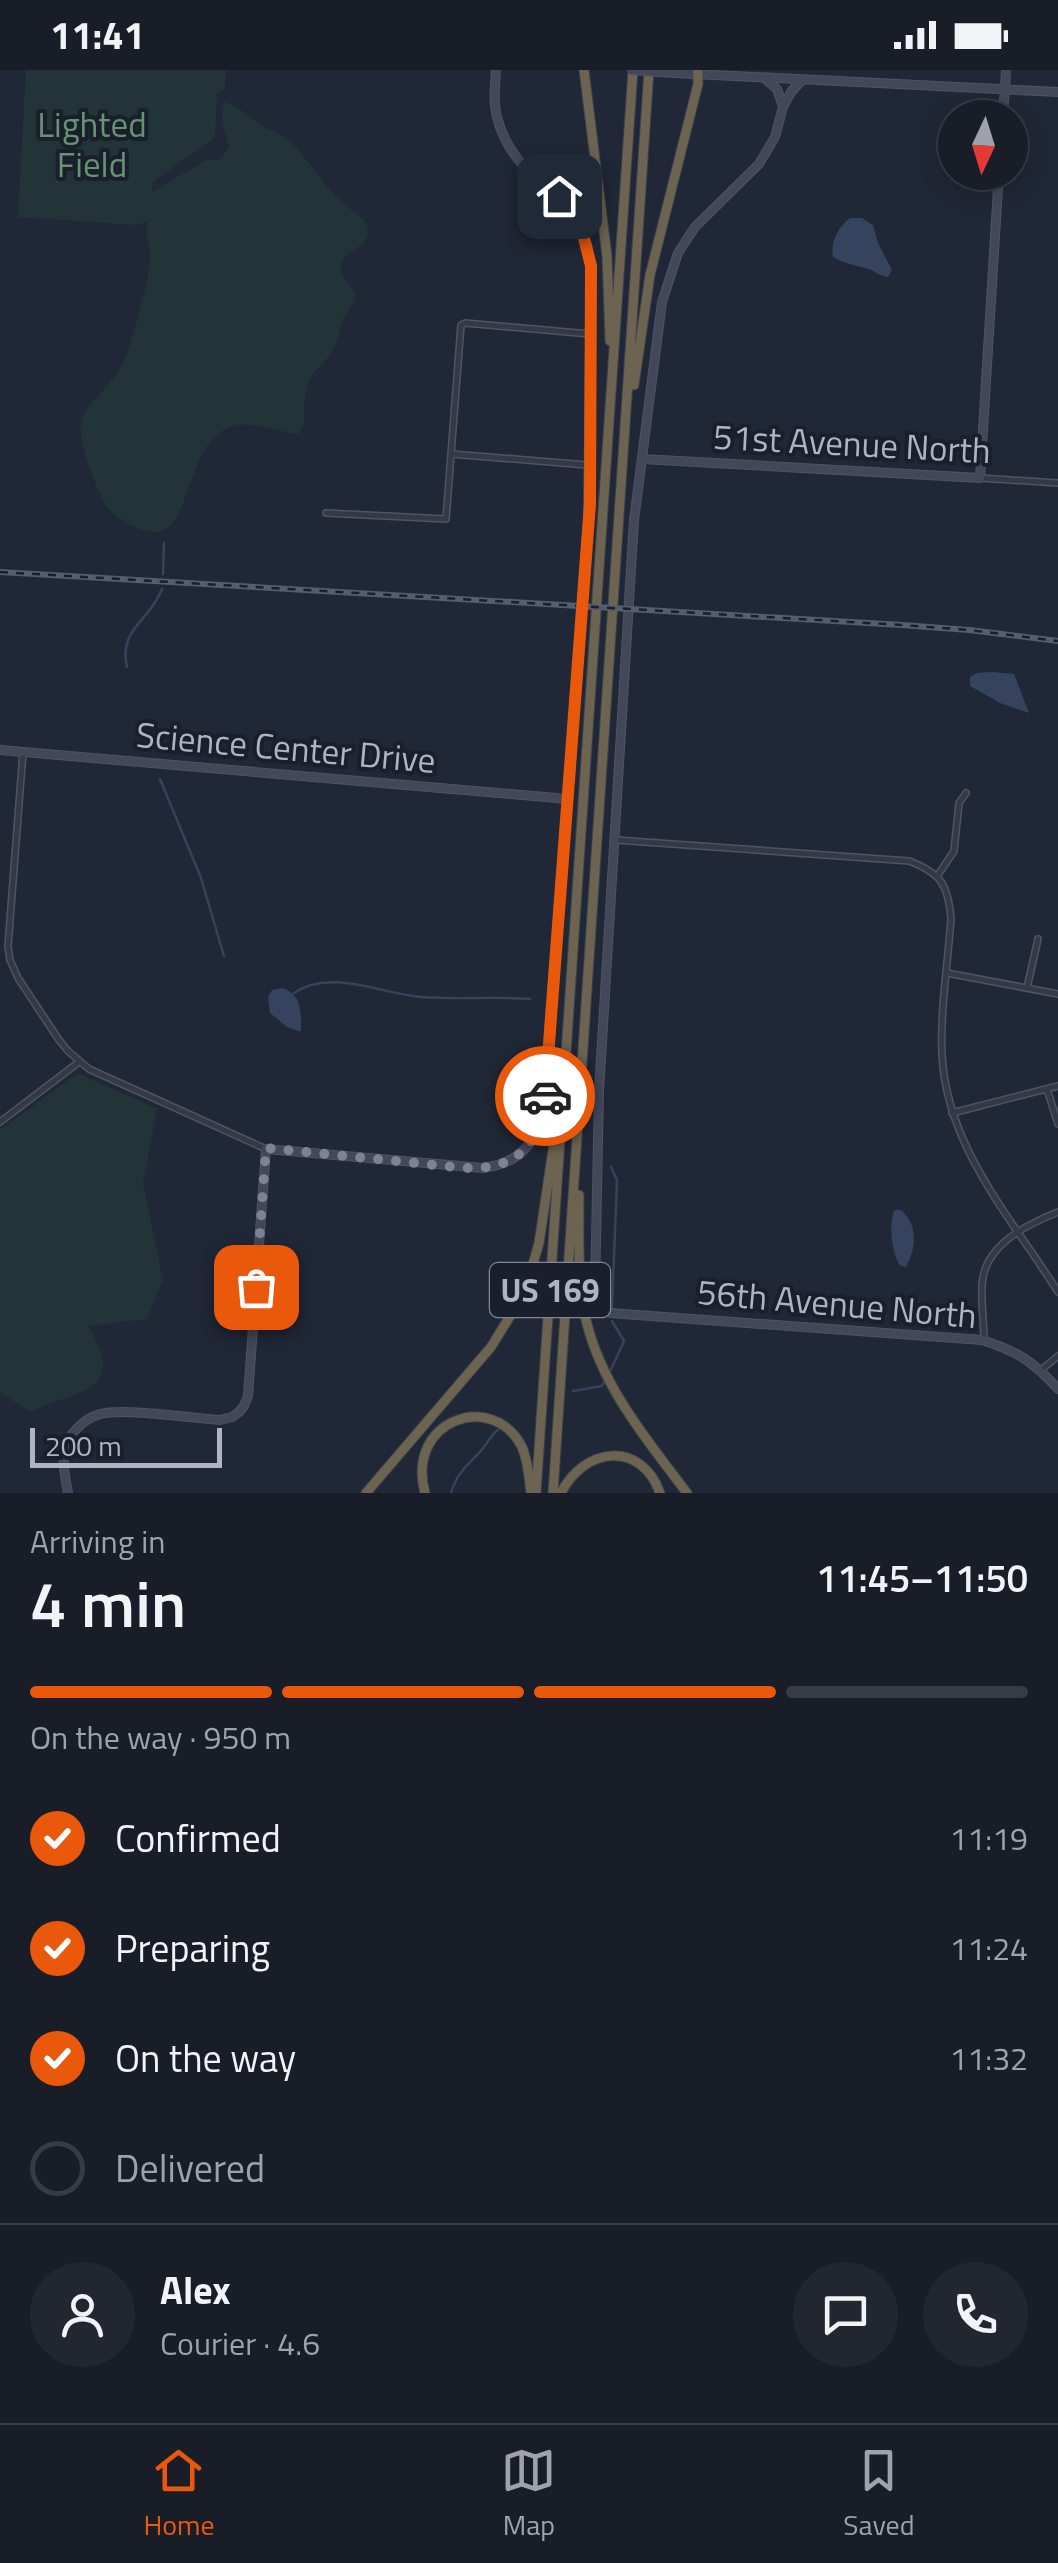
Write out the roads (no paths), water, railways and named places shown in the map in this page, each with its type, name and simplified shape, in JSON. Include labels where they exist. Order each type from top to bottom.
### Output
[{"type":"highway","points":[[584,70],[607,256],[612,394]]},
{"type":"highway","name":"US 169","points":[[533,1493],[632,70]]},
{"type":"highway","name":"US 169","points":[[553,1493],[649,70]]},
{"type":"highway","points":[[626,417],[650,274],[698,72]]},
{"type":"highway","points":[[366,1493],[491,1347],[517,1305],[539,1242],[564,1086]]},
{"type":"highway","points":[[579,1114],[580,1276],[586,1320],[606,1374],[627,1412],[688,1493]]},
{"type":"highway","points":[[425,1493],[421,1465],[430,1440],[449,1423],[472,1417],[496,1422],[516,1437],[524,1451],[533,1493]]},
{"type":"highway","points":[[561,1493],[572,1474],[584,1464],[611,1456],[640,1464],[660,1493]]},
{"type":"street","points":[[23,752],[10,960],[58,1040],[79,1062],[102,1076],[266,1148],[465,1168],[506,1163],[525,1149],[542,1116],[568,799],[588,530],[591,266],[586,238],[568,206],[526,169],[508,144],[496,109],[496,70]]},
{"type":"street","points":[[632,70],[1058,92]]},
{"type":"street","points":[[1004,100],[1006,70]]},
{"type":"street","points":[[764,78],[777,89],[784,107]]},
{"type":"street","points":[[802,80],[784,107],[775,136],[759,164],[695,227],[678,253],[662,302],[634,520],[615,840],[910,860],[938,875],[950,900],[942,1055],[952,1113],[978,1171],[1058,1292]]},
{"type":"street","points":[[980,478],[998,190]]},
{"type":"street","points":[[326,513],[446,520],[462,324],[590,334]]},
{"type":"street","points":[[451,454],[590,465]]},
{"type":"street","name":"51st Avenue North","points":[[642,459],[1058,483]]},
{"type":"street","name":"Science Center Drive","points":[[0,750],[568,799]]},
{"type":"street","points":[[938,875],[954,851],[959,803],[966,793]]},
{"type":"street","name":"56th Avenue North","points":[[615,840],[594,1223],[595,1290],[601,1307],[610,1313],[984,1340],[1010,1349],[1041,1370],[1058,1389]]},
{"type":"street","points":[[1027,988],[1038,939]]},
{"type":"street","points":[[947,973],[1058,994]]},
{"type":"street","points":[[0,1122],[79,1062]]},
{"type":"street","points":[[952,1113],[1058,1086]]},
{"type":"street","points":[[1047,1089],[1058,1124]]},
{"type":"street","points":[[68,1493],[65,1448],[77,1428],[95,1416],[117,1412],[220,1420],[232,1417],[244,1406],[248,1396],[266,1148]]},
{"type":"street","points":[[984,1340],[982,1282],[988,1262],[1018,1231],[1058,1212]]},
{"type":"street","points":[[1041,1370],[1058,1356]]},
{"type":"water","points":[[850,218],[862,218],[873,225],[892,270],[888,277],[833,257],[836,235]]},
{"type":"water","points":[[991,672],[1014,674],[1029,713],[970,686],[970,677]]},
{"type":"water","points":[[283,988],[297,1000],[301,1032],[287,1027],[270,1013],[268,997],[272,990]]},
{"type":"water","points":[[894,1210],[907,1216],[913,1230],[914,1245],[906,1267],[899,1265],[893,1245]]},
{"type":"waterway","points":[[163,574],[164,543]]},
{"type":"waterway","points":[[127,667],[125,654],[131,634],[162,589]]},
{"type":"waterway","points":[[160,779],[201,878],[224,956]]},
{"type":"waterway","points":[[294,993],[308,986],[340,982],[422,997],[530,999]]},
{"type":"waterway","points":[[611,1167],[617,1180],[612,1308]]},
{"type":"waterway","points":[[609,1374],[624,1341],[612,1321]]},
{"type":"waterway","points":[[573,1391],[602,1386],[604,1382]]},
{"type":"waterway","points":[[451,1493],[462,1471],[500,1428]]},
{"type":"railway","points":[[0,572],[902,625],[1058,641]]},
{"type":"park label","name":"Lighted Field","points":[[92,144]]}]
